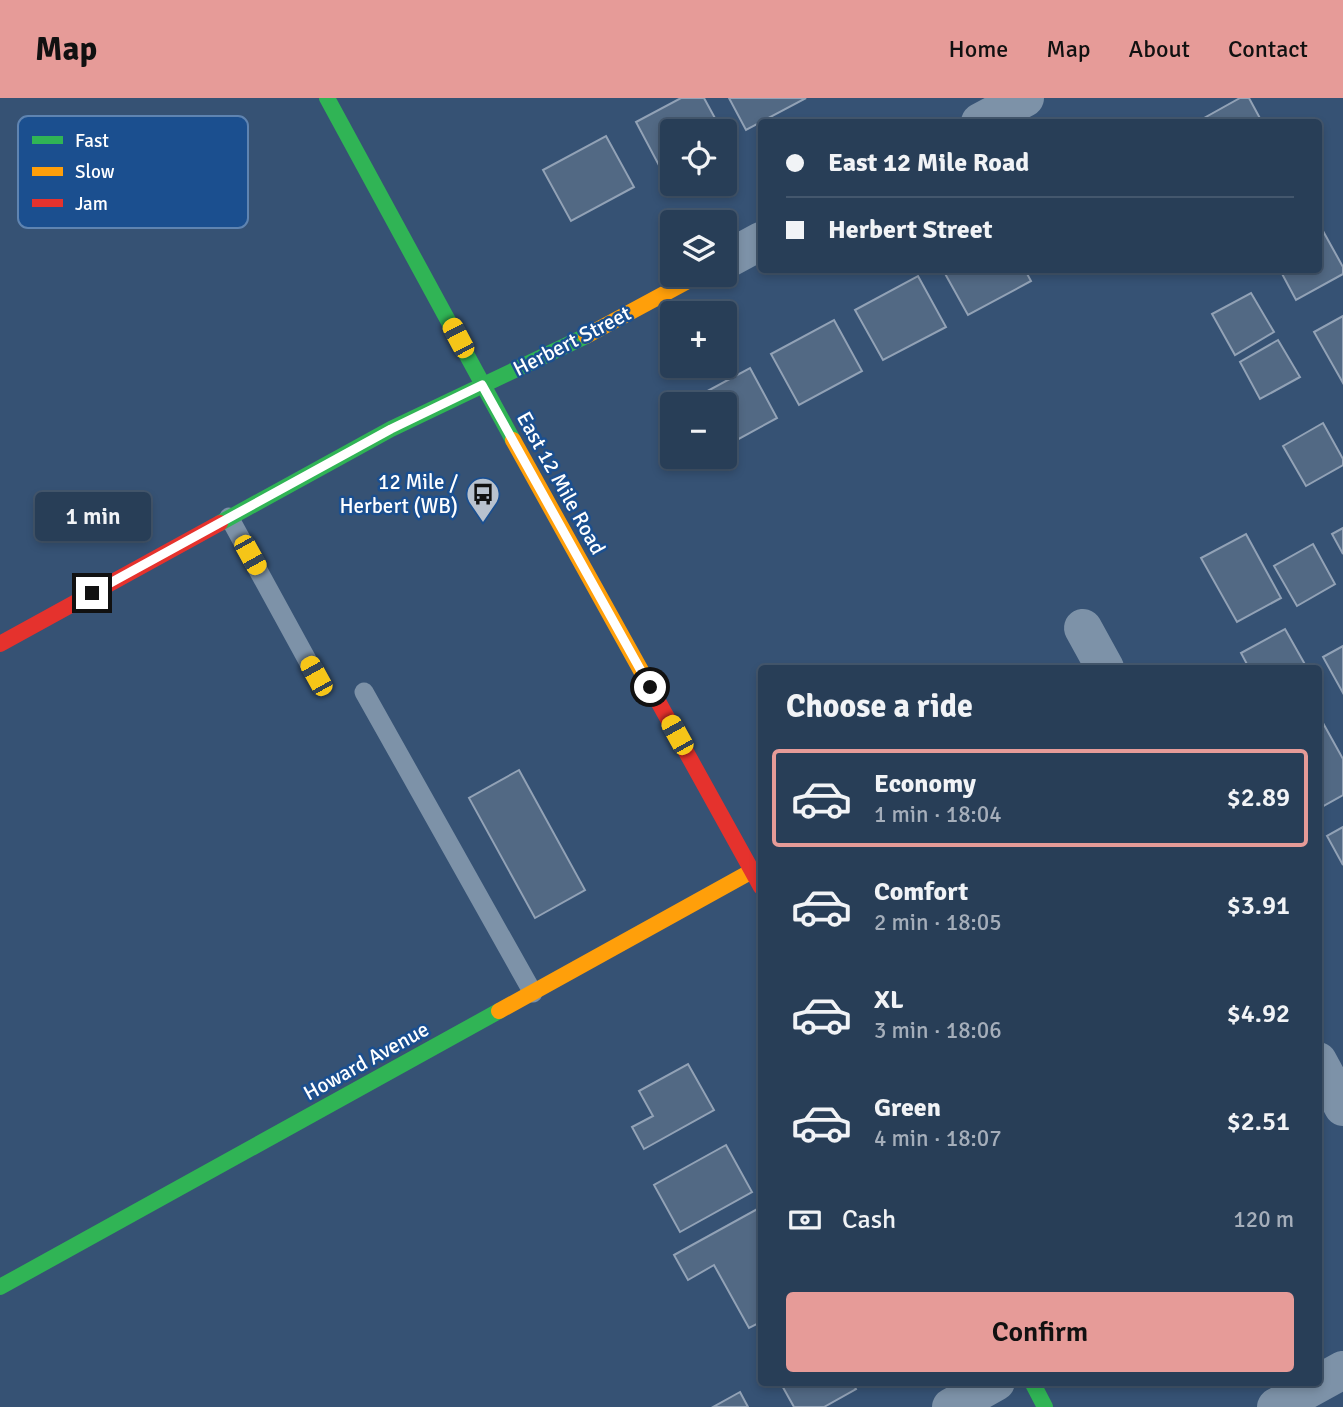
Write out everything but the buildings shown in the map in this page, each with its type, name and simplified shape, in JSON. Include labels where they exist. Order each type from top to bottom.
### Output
[{"type":"street","name":"East 12 Mile Road","points":[[327,98],[482,385],[758,882]]},
{"type":"street","points":[[986,119],[1025,98]]},
{"type":"street","points":[[737,254],[758,243]]},
{"type":"street","name":"Herbert Street","points":[[0,643],[391,429],[575,342],[677,287]]},
{"type":"street","points":[[1083,628],[1103,665]]},
{"type":"street","name":"Howard Avenue","points":[[0,1287],[752,871]]},
{"type":"street","points":[[1322,1068],[1343,1107]]},
{"type":"street","points":[[1322,1382],[1343,1370]]},
{"type":"street","points":[[951,1407],[989,1386]]},
{"type":"street","points":[[1034,1386],[1045,1407]]},
{"type":"street","points":[[1276,1407],[1314,1386]]},
{"type":"lane","points":[[229,517],[316,676]]},
{"type":"lane","points":[[364,692],[533,993]]},
{"type":"traffic: fast","points":[[327,98],[513,440]]},
{"type":"traffic: fast","points":[[220,523],[391,429],[586,336]]},
{"type":"traffic: fast","points":[[0,1287],[499,1011]]},
{"type":"traffic: fast","points":[[1034,1386],[1045,1407]]},
{"type":"traffic: slow","points":[[586,336],[677,287]]},
{"type":"traffic: slow","points":[[513,440],[644,676]]},
{"type":"traffic: slow","points":[[499,1011],[752,871]]},
{"type":"traffic: jam","points":[[0,644],[220,523]]},
{"type":"traffic: jam","points":[[644,676],[758,882]]},
{"type":"place","name":"12 Mile / Herbert (WB)","points":[[483,524]]},
{"type":"route","points":[[92,593],[391,429],[482,385],[650,687]]}]
